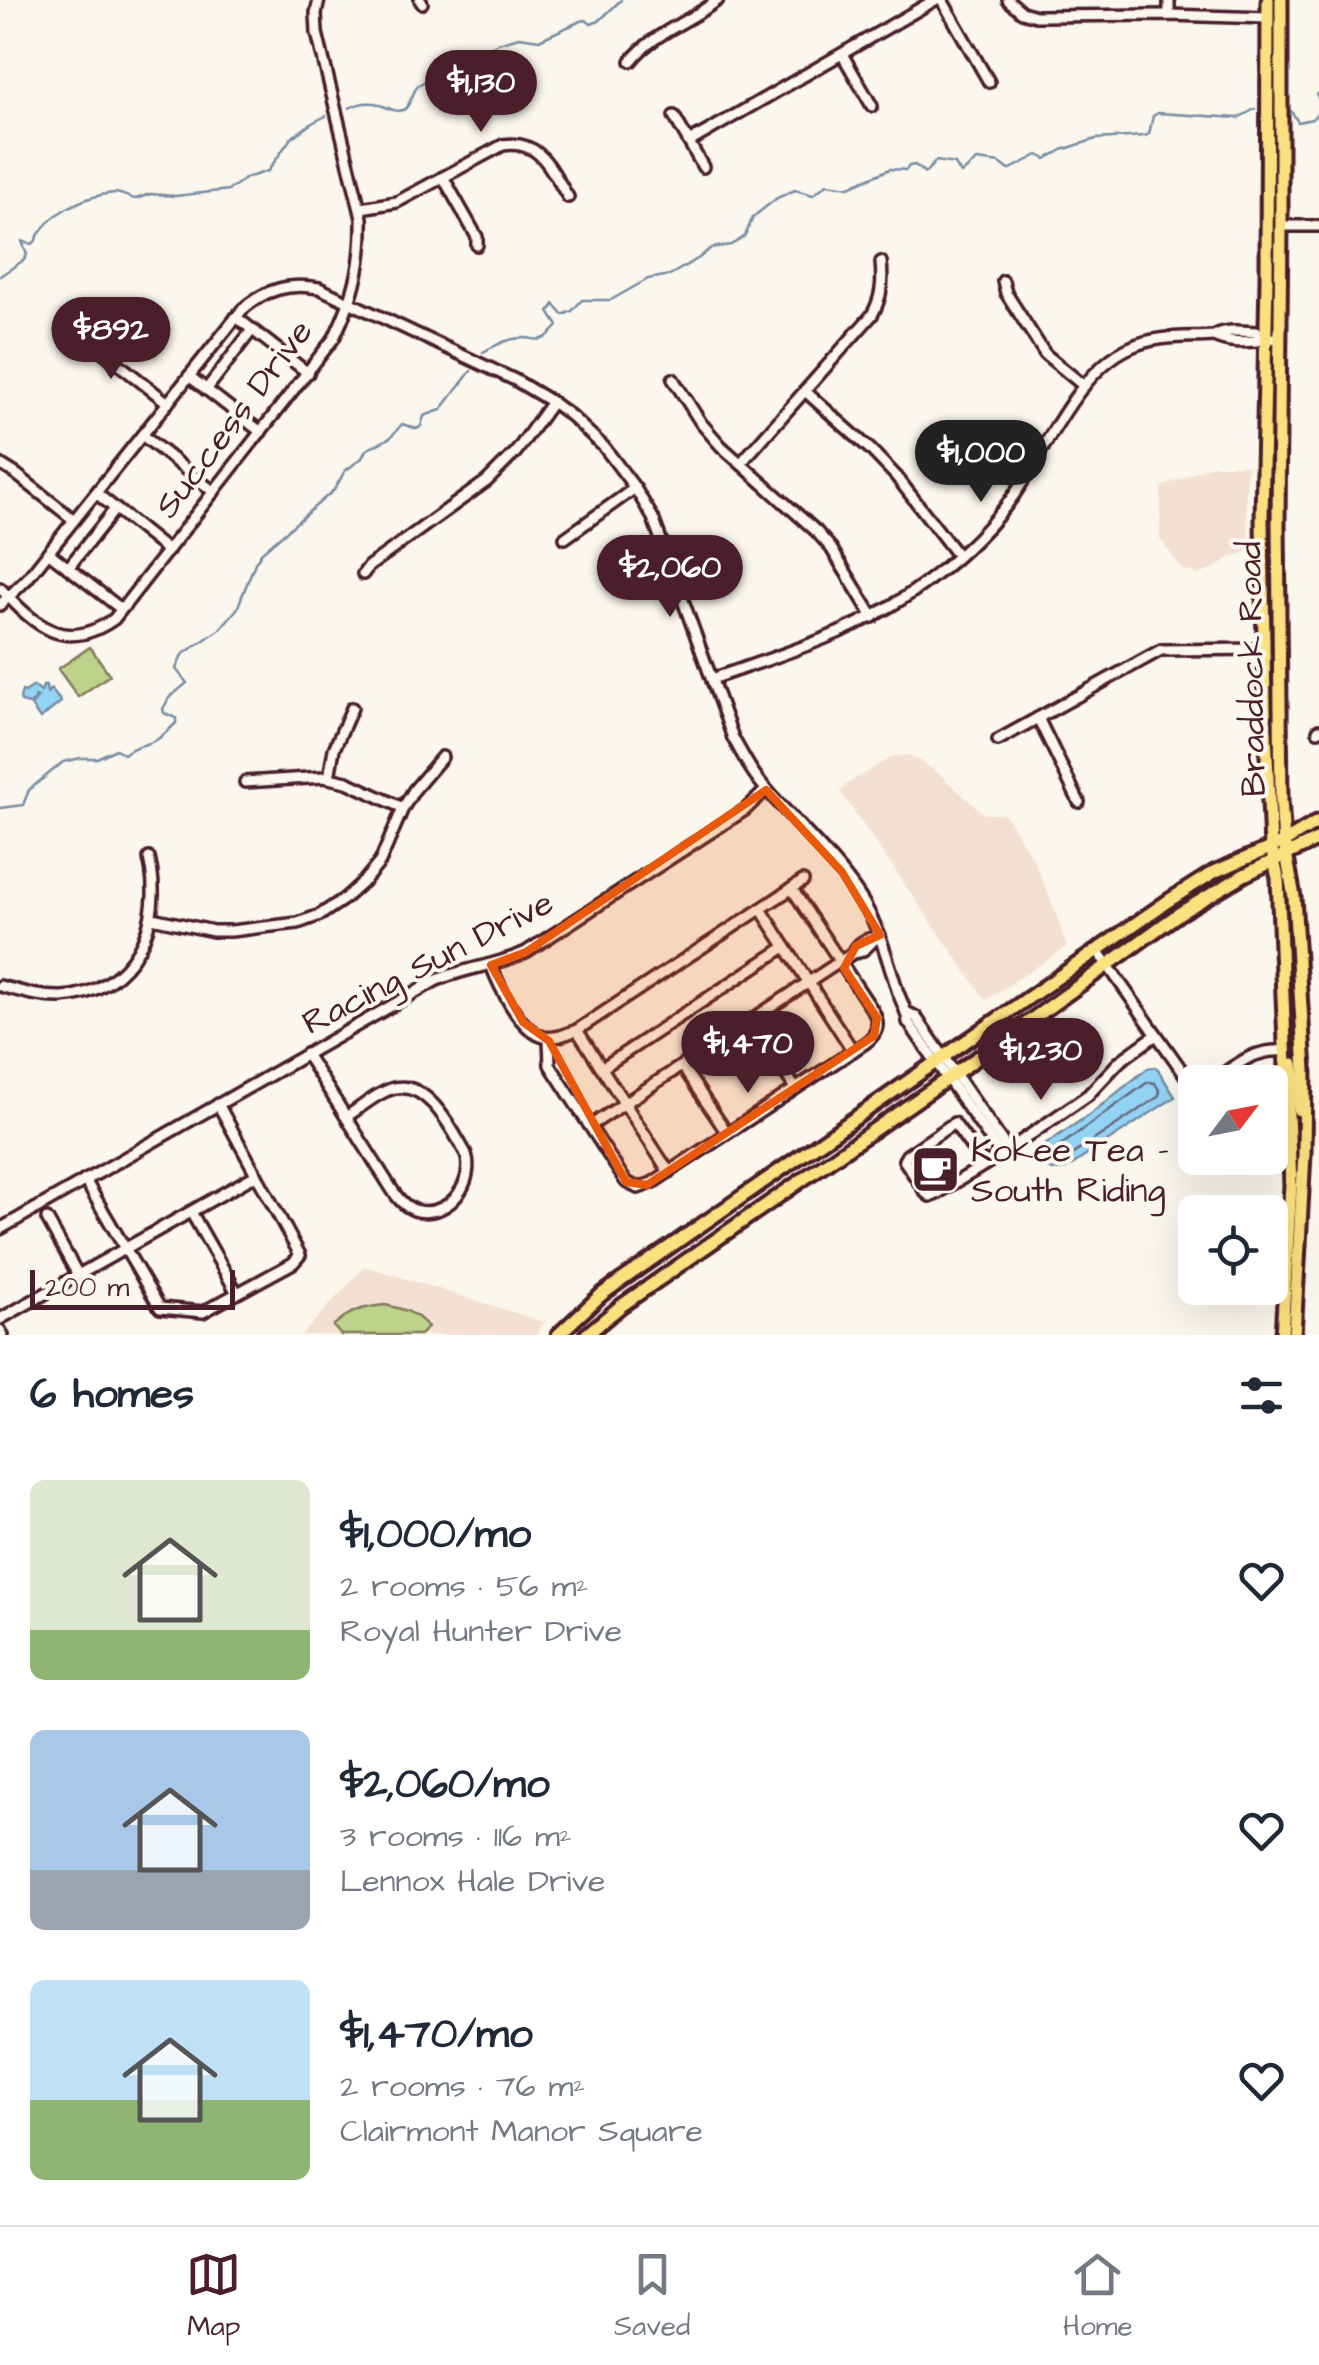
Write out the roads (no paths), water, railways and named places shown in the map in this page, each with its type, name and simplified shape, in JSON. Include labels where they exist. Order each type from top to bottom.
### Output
[{"type":"main road","name":"Braddock Road","points":[[1268,0],[1269,338],[1282,853],[1278,878],[1291,1210],[1282,1335]]},
{"type":"main road","name":"Braddock Road","points":[[1271,847],[1262,519],[1269,338],[1281,226],[1280,0]]},
{"type":"main road","points":[[1268,18],[1273,33],[1273,80],[1280,124]]},
{"type":"main road","points":[[1262,519],[1272,532],[1272,576],[1278,585]]},
{"type":"main road","points":[[1264,648],[1270,653],[1273,698],[1280,712]]},
{"type":"main road","points":[[1282,853],[1319,821]]},
{"type":"main road","points":[[586,1335],[610,1314],[1211,894],[1282,853],[1319,839]]},
{"type":"main road","points":[[558,1335],[601,1295],[1214,872],[1271,847],[1282,853]]},
{"type":"main road","name":"Braddock Road","points":[[1282,853],[1294,887],[1309,1064],[1294,1335]]},
{"type":"main road","points":[[1286,1051],[1294,1066],[1304,1154]]},
{"type":"street","name":"Success Drive","points":[[0,588],[38,625],[54,633],[88,633],[114,619],[334,338],[351,303],[362,248],[361,208],[317,34],[318,0]]},
{"type":"street","points":[[630,61],[643,45],[718,0]]},
{"type":"street","points":[[689,142],[938,0],[988,82]]},
{"type":"street","points":[[1008,0],[1022,12],[1036,16],[1268,18]]},
{"type":"street","points":[[1114,0],[1114,15]]},
{"type":"street","points":[[1169,15],[1170,0]]},
{"type":"street","points":[[842,54],[872,106]]},
{"type":"street","points":[[674,116],[704,167]]},
{"type":"street","points":[[361,208],[397,202],[503,145],[516,143],[542,155],[568,197]]},
{"type":"street","points":[[443,178],[478,245]]},
{"type":"street","points":[[1281,226],[1319,226]]},
{"type":"street","points":[[741,462],[872,315],[880,296],[881,262]]},
{"type":"street","points":[[1003,281],[1006,293],[1045,354],[1084,386]]},
{"type":"street","points":[[0,605],[48,552],[236,318],[264,292],[284,287],[320,288],[503,374],[552,402],[604,447],[635,488],[667,552],[733,738],[745,760],[766,790],[842,872],[864,904],[908,1012],[916,1018],[1004,1153]]},
{"type":"street","points":[[236,318],[308,373]]},
{"type":"street","points":[[206,390],[252,330]]},
{"type":"street","points":[[78,332],[168,403]]},
{"type":"street","points":[[712,679],[831,637],[874,616],[932,578],[994,520],[1014,496],[1084,386],[1105,362],[1129,347],[1164,337],[1214,336],[1224,341],[1269,338]]},
{"type":"street","points":[[189,376],[262,432]]},
{"type":"street","points":[[673,379],[720,446],[831,548],[874,616]]},
{"type":"street","points":[[805,391],[896,476],[958,556]]},
{"type":"street","points":[[363,574],[487,481],[516,452],[552,402]]},
{"type":"street","points":[[142,435],[214,492]]},
{"type":"street","points":[[0,464],[74,520]]},
{"type":"street","points":[[564,538],[635,488]]},
{"type":"street","points":[[96,493],[168,551]]},
{"type":"street","points":[[68,568],[115,508]]},
{"type":"street","points":[[48,552],[121,610]]},
{"type":"street","points":[[998,740],[1161,650],[1264,648]]},
{"type":"street","points":[[329,778],[334,749],[352,708]]},
{"type":"street","points":[[1038,718],[1079,802]]},
{"type":"street","points":[[152,918],[212,931],[231,931],[298,923],[320,915],[344,900],[380,862],[403,808],[442,757]]},
{"type":"street","points":[[245,782],[329,778],[362,788],[403,808]]},
{"type":"street","name":"Racing Sun Drive","points":[[0,1229],[435,982],[526,952],[745,810],[766,790]]},
{"type":"street","points":[[0,986],[62,997],[103,984],[123,971],[137,954],[152,918],[154,875],[149,858]]},
{"type":"street","points":[[491,964],[523,1022],[549,1038],[576,1030],[803,882]]},
{"type":"street","points":[[549,1038],[550,1065],[590,1126],[630,1185],[648,1186],[874,1036],[878,1023],[873,1012],[792,889]]},
{"type":"street","points":[[761,909],[853,1051]]},
{"type":"street","points":[[590,1126],[853,953],[868,938],[878,936]]},
{"type":"street","points":[[602,1068],[785,947]]},
{"type":"street","points":[[1098,950],[1178,1065]]},
{"type":"street","points":[[751,1021],[795,1088]]},
{"type":"street","points":[[576,1030],[669,1172]]},
{"type":"street","points":[[984,1165],[954,1123],[904,1160],[930,1196],[984,1165],[1004,1153],[1088,1094],[1120,1062],[1156,1035]]},
{"type":"street","points":[[1236,1065],[1267,1050],[1286,1051]]},
{"type":"street","points":[[306,1054],[392,1191],[407,1206],[430,1211],[461,1193],[469,1176],[466,1154],[425,1094],[403,1086],[390,1088],[346,1117]]},
{"type":"street","points":[[682,1066],[727,1133]]},
{"type":"street","points":[[85,1180],[160,1308],[204,1312],[294,1262],[300,1254],[218,1104]]},
{"type":"street","points":[[0,1319],[256,1175]]},
{"type":"street","points":[[191,1212],[237,1294]]},
{"type":"street","points":[[47,1219],[78,1275]]},
{"type":"water","points":[[34,686],[41,692],[46,686],[47,693],[51,689],[61,702],[40,719],[31,706],[38,697],[29,704],[20,698],[22,691]]},
{"type":"water","points":[[1154,1067],[1175,1097],[1066,1169],[1052,1170],[1027,1157],[1148,1068]]},
{"type":"waterway","points":[[349,108],[370,103],[402,110],[418,85],[498,43],[519,37],[539,40],[581,21],[591,24],[621,0]]},
{"type":"waterway","points":[[1319,93],[1319,101]]},
{"type":"waterway","points":[[483,352],[510,340],[546,337],[558,326],[549,312],[554,304],[563,315],[582,300],[611,300],[648,279],[670,275],[711,248],[731,245],[745,236],[753,217],[777,198],[795,190],[813,195],[827,184],[849,187],[890,169],[906,170],[915,165],[925,173],[936,161],[955,164],[961,174],[977,160],[1000,163],[1009,170],[1038,155],[1046,159],[1096,139],[1145,136],[1158,113],[1238,118],[1255,109]]},
{"type":"waterway","points":[[1291,111],[1298,122],[1312,119],[1319,111]]},
{"type":"waterway","points":[[0,276],[24,260],[27,255],[22,241],[35,242],[48,223],[79,202],[114,193],[136,199],[150,194],[175,196],[229,190],[246,178],[268,171],[291,138],[326,116]]},
{"type":"waterway","points":[[0,808],[23,805],[29,790],[63,762],[97,758],[116,749],[124,754],[169,730],[176,718],[163,709],[169,698],[187,683],[176,669],[182,655],[219,630],[237,609],[261,553],[334,490],[345,471],[366,450],[390,438],[402,424],[417,429],[424,416],[441,410],[471,371]]},
{"type":"place","name":"Kokee Tea - South Riding","points":[[936,1170]]}]
